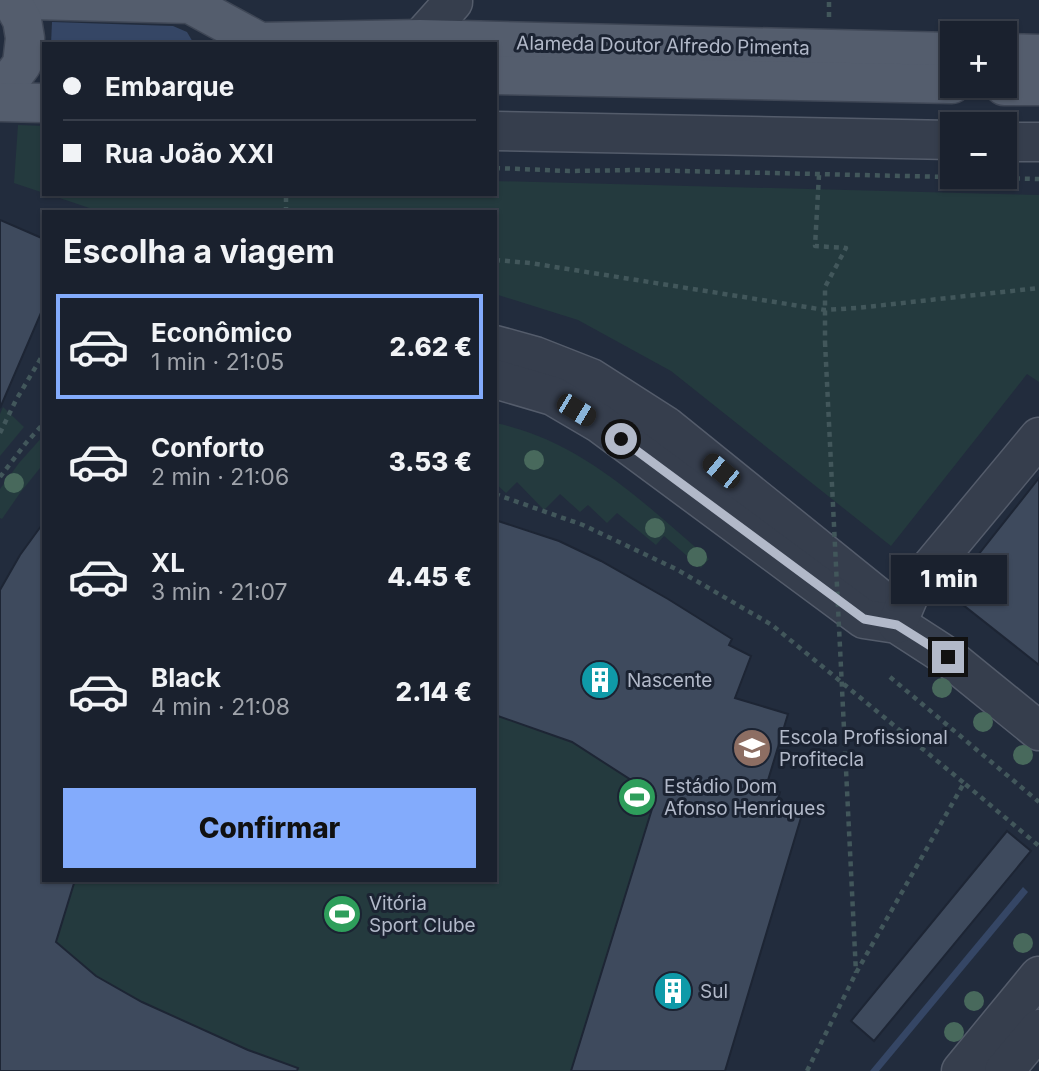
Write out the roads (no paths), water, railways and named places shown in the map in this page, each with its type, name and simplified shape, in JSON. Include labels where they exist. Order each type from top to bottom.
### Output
[{"type":"main road","points":[[0,94],[22,64],[25,38],[22,20],[10,0]]},
{"type":"main road","name":"Alameda Doutor Alfredo Pimenta","points":[[31,0],[190,4],[215,30],[260,42],[420,39],[432,42]]},
{"type":"main road","name":"Alameda Doutor Alfredo Pimenta","points":[[497,58],[940,52]]},
{"type":"main road","points":[[1017,53],[1039,54]]},
{"type":"main road","name":"Alameda Doutor Alfredo Pimenta","points":[[497,58],[940,83]]},
{"type":"main road","points":[[1017,86],[1039,86]]},
{"type":"main road","points":[[0,102],[42,103]]},
{"type":"street","points":[[420,39],[453,0]]},
{"type":"street","points":[[470,0],[490,42]]},
{"type":"street","points":[[497,131],[940,141]]},
{"type":"street","points":[[1017,142],[1039,142]]},
{"type":"street","points":[[497,346],[535,356],[591,378],[666,426],[884,601],[897,625]]},
{"type":"street","points":[[497,380],[553,396],[599,423],[864,619],[897,625],[948,657],[1039,731]]},
{"type":"street","points":[[897,625],[911,591],[1039,437]]},
{"type":"street","points":[[961,1071],[1039,976]]},
{"type":"street","points":[[1004,1071],[1039,1029]]},
{"type":"water","points":[[52,22],[173,26],[187,32],[193,42],[51,42]]},
{"type":"water","points":[[1023,887],[1028,892],[879,1071],[870,1071]]},
{"type":"place","name":"Nascente","points":[[600,680]]},
{"type":"place","name":"Escola Profissional Profitecla","points":[[752,748]]},
{"type":"place","name":"Estádio Dom Afonso Henriques","points":[[637,797]]},
{"type":"place","name":"Vitória Sport Clube","points":[[342,914]]},
{"type":"place","name":"Sul","points":[[673,991]]}]
